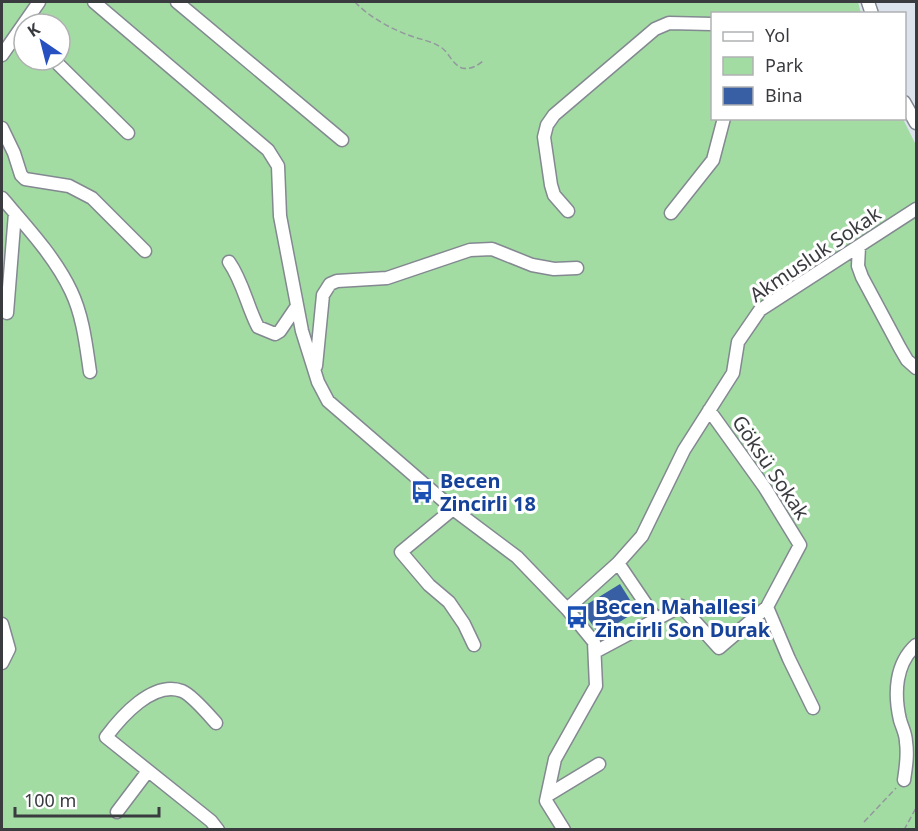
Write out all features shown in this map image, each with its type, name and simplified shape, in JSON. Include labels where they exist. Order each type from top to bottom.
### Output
[{"type":"street","points":[[94,2],[268,150],[278,166],[280,216],[302,331],[316,374],[328,401],[453,509],[517,557],[567,609],[594,642],[596,686],[555,759],[546,801],[564,830]]},
{"type":"street","points":[[177,2],[342,140]]},
{"type":"street","points":[[568,211],[560,204],[551,185],[544,137],[547,125],[554,115],[655,29],[669,23],[711,24]]},
{"type":"street","points":[[2,55],[12,42]]},
{"type":"street","points":[[66,72],[128,133]]},
{"type":"street","points":[[906,106],[916,123]]},
{"type":"street","points":[[671,213],[713,160],[723,120]]},
{"type":"street","points":[[2,128],[21,175],[26,179],[69,186],[92,198],[145,251]]},
{"type":"street","points":[[2,198],[62,274],[72,292],[84,332],[90,372]]},
{"type":"street","name":"Akmusluk Sokak","points":[[567,609],[618,563],[642,536],[684,450],[733,373],[738,342],[760,310],[916,209]]},
{"type":"street","points":[[8,313],[15,213]]},
{"type":"street","points":[[859,247],[858,266],[862,277],[907,360],[916,368]]},
{"type":"street","points":[[316,374],[322,295],[330,284],[337,281],[387,278],[470,250],[492,249],[532,265],[554,269],[577,268]]},
{"type":"street","points":[[229,262],[239,278],[251,315],[258,327],[275,334],[280,331],[297,306]]},
{"type":"street","name":"Göksü Sokak","points":[[709,410],[765,488],[800,545],[767,606]]},
{"type":"street","points":[[453,509],[401,552],[429,585],[448,602],[464,624],[474,645]]},
{"type":"street","points":[[618,563],[656,619]]},
{"type":"street","points":[[595,651],[681,606],[719,648],[767,606],[813,708]]},
{"type":"street","points":[[2,624],[9,649],[2,663]]},
{"type":"street","points":[[904,780],[912,746],[900,719],[897,694],[898,677],[904,661],[916,645]]},
{"type":"street","points":[[216,723],[184,691],[165,690],[146,697],[124,714],[106,737],[211,821],[218,830]]},
{"type":"street","points":[[548,795],[599,764]]},
{"type":"street","points":[[117,812],[148,771]]},
{"type":"path","points":[[355,2],[387,25],[409,36],[439,46],[462,68],[472,68],[483,61]]},
{"type":"path","points":[[864,822],[904,780]]},
{"type":"path","points":[[904,830],[916,808]]},
{"type":"green space","points":[[2,2],[858,2],[861,12],[711,12],[711,120],[904,120],[916,145],[916,829],[2,830]]},
{"type":"building","points":[[620,584],[637,611],[599,635],[581,608]]},
{"type":"place","name":"Becen Zincirli 18","points":[[422,492]]},
{"type":"place","name":"Becen Mahallesi Zincirli Son Durak","points":[[577,617]]}]
